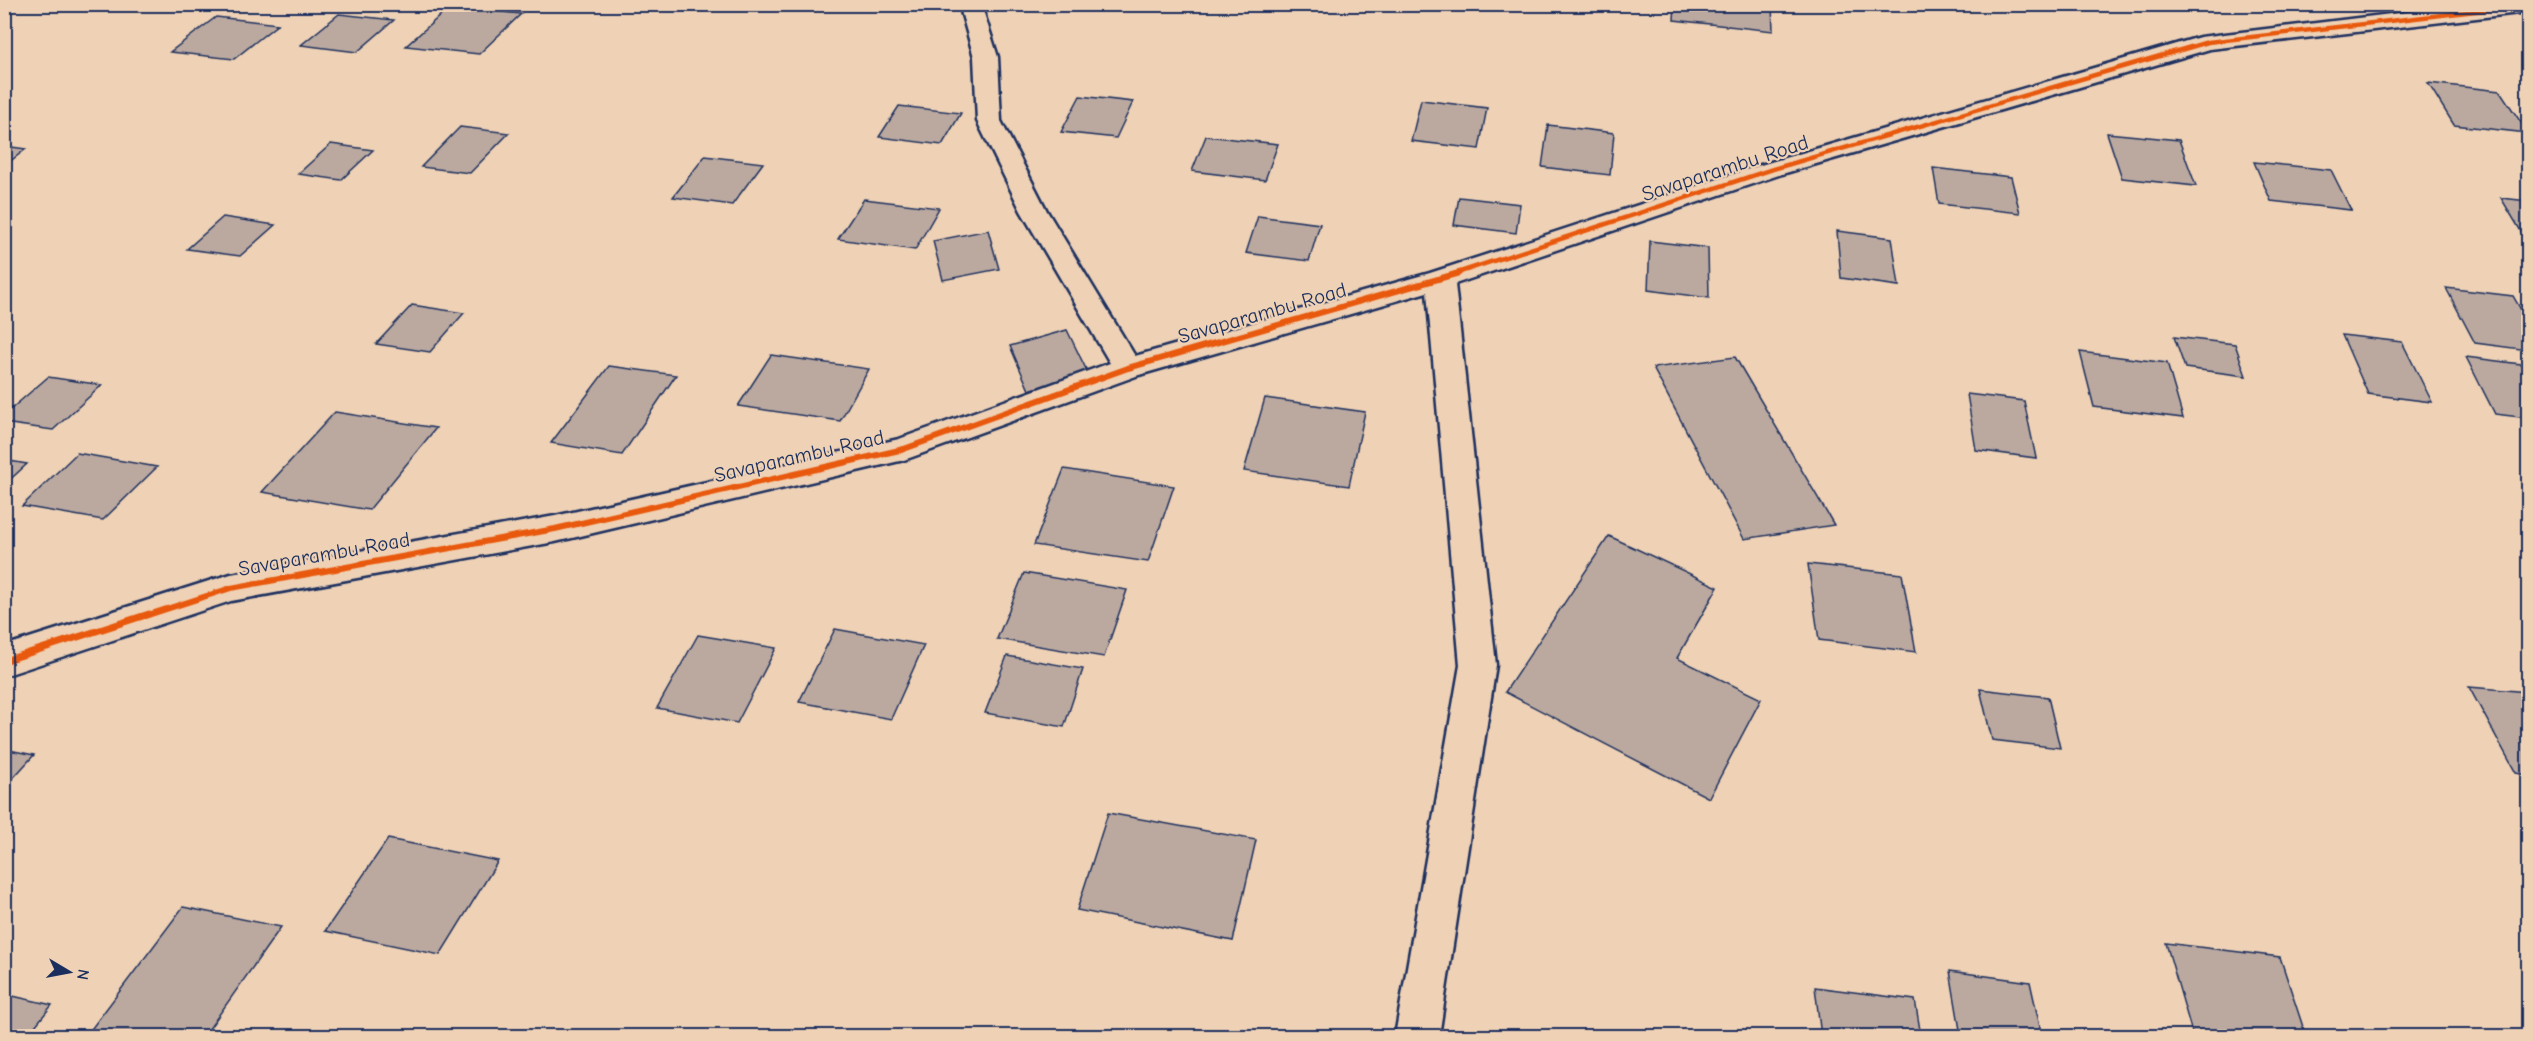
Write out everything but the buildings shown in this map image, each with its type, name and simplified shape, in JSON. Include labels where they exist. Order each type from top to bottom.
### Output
[{"type":"street","points":[[970,4],[986,57],[989,121],[1034,211],[1128,368]]},
{"type":"street","name":"Savaparambu Road","points":[[4,661],[231,588],[555,529],[904,449],[1128,368],[1440,279],[1773,169],[2208,42],[2450,9],[2529,5]]},
{"type":"street","points":[[1417,1036],[1478,665],[1440,279]]},
{"type":"cycle path","points":[[4,661],[231,588],[555,529],[904,449],[1128,368],[1440,279],[1773,169],[2208,42],[2528,5]]}]
